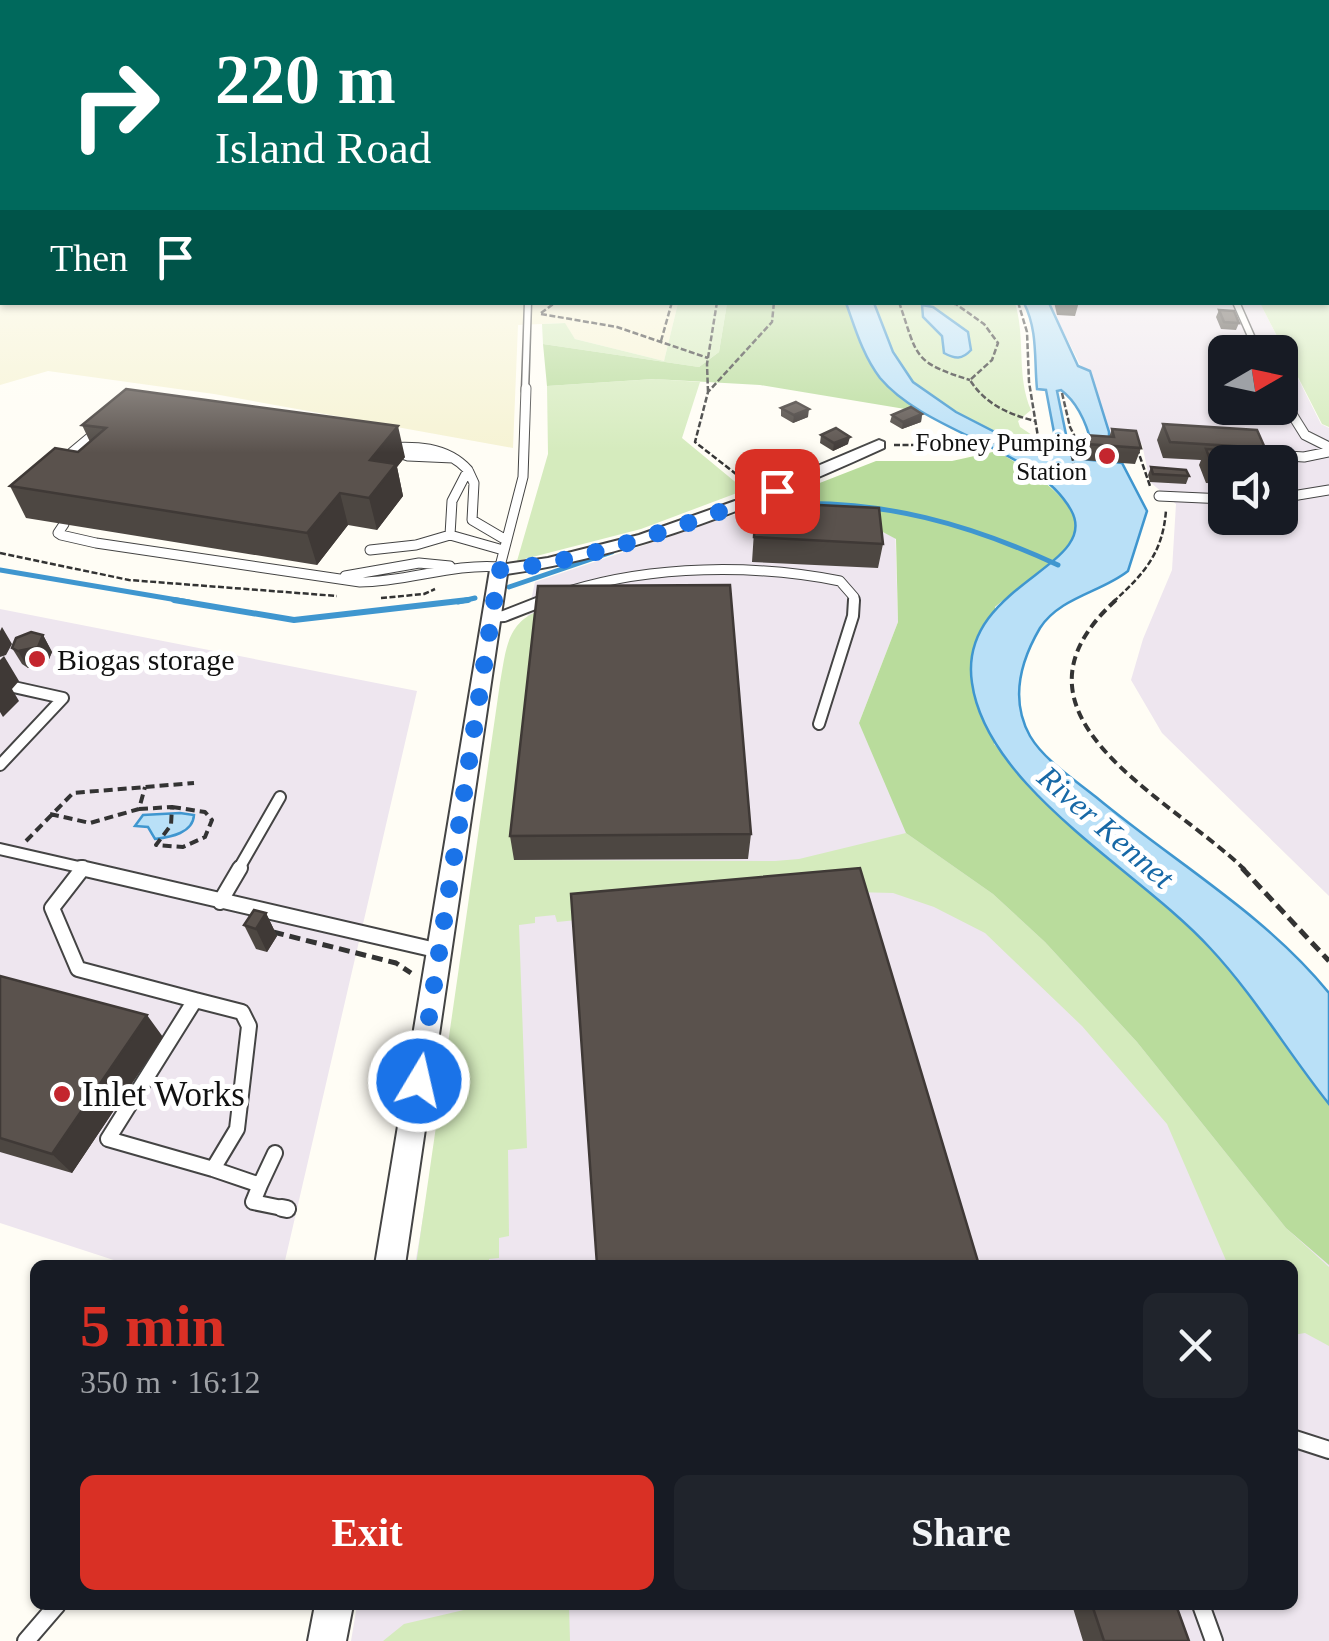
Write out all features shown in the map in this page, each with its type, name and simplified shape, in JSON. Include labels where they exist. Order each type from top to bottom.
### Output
[{"type":"street","points":[[391,1260],[502,557],[540,566],[684,526],[879,445]]},
{"type":"street","points":[[328,1641],[333,1610]]},
{"type":"lane","points":[[502,557],[523,477],[528,305]]},
{"type":"lane","points":[[1237,305],[1251,335]]},
{"type":"lane","points":[[1298,424],[1305,435],[1329,450]]},
{"type":"lane","points":[[47,473],[104,425]]},
{"type":"lane","points":[[374,453],[378,447],[408,456],[453,458],[468,470],[474,482],[472,520],[502,557]]},
{"type":"lane","points":[[1298,457],[1329,450]]},
{"type":"lane","points":[[450,535],[448,516],[459,483],[468,470]]},
{"type":"lane","points":[[1298,495],[1329,490]]},
{"type":"lane","points":[[1159,496],[1208,498]]},
{"type":"lane","points":[[64,524],[58,532],[61,535],[333,579],[389,582],[502,557]]},
{"type":"lane","points":[[105,531],[108,537],[163,547],[168,552]]},
{"type":"lane","points":[[370,550],[416,545],[450,535],[502,557]]},
{"type":"lane","points":[[490,617],[504,616],[577,588],[628,575],[753,574],[840,581],[854,597],[853,616],[819,724]]},
{"type":"lane","points":[[0,684],[63,698],[0,765]]},
{"type":"lane","points":[[220,902],[280,797]]},
{"type":"lane","points":[[0,849],[440,951]]},
{"type":"lane","points":[[83,868],[52,908],[78,969],[242,1012],[249,1026],[237,1129],[213,1169]]},
{"type":"lane","points":[[195,999],[108,1139],[260,1185]]},
{"type":"lane","points":[[275,1153],[253,1202],[287,1209]]},
{"type":"lane","points":[[1298,1440],[1329,1450]]},
{"type":"lane","points":[[26,1641],[53,1610]]},
{"type":"lane","points":[[1203,1610],[1214,1641]]},
{"type":"path","points":[[552,305],[541,314],[617,326],[708,358]]},
{"type":"path","points":[[660,342],[671,305]]},
{"type":"path","points":[[717,305],[708,358],[708,392],[696,442],[765,495]]},
{"type":"path","points":[[708,392],[772,322],[774,305]]},
{"type":"path","points":[[899,305],[918,356],[931,368],[970,380],[977,394],[995,406],[1034,421],[1039,427],[1038,436]]},
{"type":"path","points":[[956,305],[984,324],[998,343],[992,360],[970,380]]},
{"type":"path","points":[[1019,305],[1030,330],[1029,386],[1035,400],[1034,421]]},
{"type":"path","points":[[1062,393],[1070,427],[1081,446]]},
{"type":"path","points":[[879,445],[977,444],[1038,436],[1073,441],[1081,446]]},
{"type":"path","points":[[1074,469],[1069,444],[1081,446],[1090,442]]},
{"type":"path","points":[[1130,444],[1138,450],[1144,476],[1165,504],[1166,524],[1155,562],[1086,629],[1072,654],[1070,688],[1098,745],[1133,780],[1204,832],[1270,894],[1329,961]]},
{"type":"path","points":[[23,845],[73,793],[194,783]]},
{"type":"path","points":[[138,809],[145,787]]},
{"type":"path","points":[[50,814],[90,824],[138,809],[172,807],[205,812],[212,820],[211,832],[180,851],[156,846],[171,825],[172,807]]},
{"type":"shaded area","points":[[0,305],[678,305],[664,361],[575,339],[564,323],[518,325],[513,448],[214,394],[48,371],[0,385]]},
{"type":"shaded area","points":[[1050,305],[1261,305],[1276,335],[1208,335],[1208,425],[1298,425],[1298,378],[1321,424],[1329,428],[1329,896],[1162,733],[1131,680],[1143,639],[1172,570],[1176,504],[1150,482],[1142,444],[1111,441],[1100,404]]},
{"type":"shaded area","points":[[733,515],[895,522],[898,622],[859,723],[1329,1172],[1329,1641],[351,1641],[356,1610],[1298,1610],[1298,1260],[416,1260],[513,683],[535,582]]},
{"type":"shaded area","points":[[0,609],[417,691],[285,1260],[114,1260],[0,1223]]},
{"type":"green space","points":[[678,305],[727,305],[719,352],[699,367],[543,344],[542,324],[565,323],[575,339],[664,361]]},
{"type":"green space","points":[[727,305],[847,305],[880,377],[923,412],[760,385],[654,379],[547,386],[543,344],[699,367],[719,352]]},
{"type":"green space","points":[[875,305],[1015,305],[1026,397],[1031,410],[1018,421],[1020,427],[1044,443],[1028,449],[1020,447],[956,412],[913,382],[893,352]]},
{"type":"green space","points":[[1261,305],[1329,305],[1329,427],[1322,424],[1298,377],[1298,335],[1276,335]]},
{"type":"green space","points":[[655,379],[700,382],[682,438],[745,490],[641,529],[517,561],[548,454],[547,386]]},
{"type":"green space","points":[[997,451],[1053,489],[1074,516],[1077,530],[1073,544],[1058,560],[995,607],[994,744],[1048,806],[1156,894],[1209,947],[1252,997],[1329,1104],[1329,1265],[1286,1228],[1137,1042],[1045,942],[993,894],[906,833],[859,723],[898,622],[896,539],[881,531],[752,524],[745,512],[876,461],[952,461]]},
{"type":"green space","points":[[541,610],[514,860],[775,861],[799,859],[906,833],[993,894],[1045,942],[1137,1042],[1286,1228],[1329,1267],[1329,1346],[1305,1333],[1298,1334],[1298,1260],[1226,1260],[1167,1124],[1082,1026],[985,933],[934,907],[893,893],[854,892],[557,922],[555,915],[535,917],[535,923],[519,925],[527,1148],[508,1150],[509,1236],[499,1238],[499,1258],[417,1260],[504,660],[514,630],[529,615]]},
{"type":"green space","points":[[464,1610],[569,1610],[570,1641],[383,1641],[404,1624]]},
{"type":"water","name":"River Kennet","points":[[847,305],[875,305],[893,352],[913,382],[956,412],[1028,449],[1056,443],[1046,390],[1037,389],[1033,335],[1025,305],[1050,305],[1078,366],[1090,371],[1109,432],[1109,440],[1082,459],[1122,463],[1147,511],[1128,571],[1059,609],[1040,628],[1020,681],[1024,722],[1036,745],[1051,761],[1248,913],[1329,993],[1329,1104],[1242,985],[1210,948],[1070,826],[1006,758],[984,722],[972,683],[973,649],[986,622],[1005,600],[1067,547],[1075,530],[1071,510],[1055,489],[1033,471],[900,397],[880,378],[860,342]],"holes":[[[1061,390],[1081,414],[1092,445],[1068,444],[1057,391]]]},
{"type":"water","points":[[922,305],[933,307],[968,332],[971,350],[965,356],[944,353],[942,336],[923,317]]},
{"type":"water","points":[[143,815],[194,815],[193,821],[174,835],[155,839],[148,827],[135,826]]},
{"type":"building","points":[[1219,310],[1234,311],[1239,323],[1224,322]]},
{"type":"building","points":[[126,389],[398,426],[370,460],[396,464],[369,498],[340,493],[307,533],[10,486],[55,448],[78,452],[106,428],[82,425]]},
{"type":"building","points":[[796,402],[809,409],[794,415],[781,408]]},
{"type":"building","points":[[911,407],[922,414],[903,422],[892,415]]},
{"type":"building","points":[[1163,424],[1257,430],[1264,445],[1218,445],[1170,442]]},
{"type":"building","points":[[836,428],[850,437],[834,443],[821,435]]},
{"type":"building","points":[[1112,429],[1136,431],[1141,448],[1087,444],[1085,435],[1114,437]]},
{"type":"building","points":[[1151,467],[1186,470],[1189,476],[1153,474]]},
{"type":"building","points":[[756,502],[879,508],[883,544],[754,537]]},
{"type":"building","points":[[730,585],[751,834],[510,836],[538,586]]},
{"type":"building","points":[[31,632],[43,635],[38,647],[18,651],[12,648],[16,638]]},
{"type":"building","points":[[860,868],[978,1260],[597,1260],[571,894]]},
{"type":"building","points":[[254,910],[266,913],[256,929],[244,925]]},
{"type":"building","name":"Inlet Works","points":[[0,976],[147,1015],[52,1154],[0,1138]]},
{"type":"building","points":[[1094,1610],[1178,1610],[1189,1641],[1104,1641]]},
{"type":"waterway","points":[[786,504],[857,506],[925,518],[992,538],[1058,565]]},
{"type":"waterway","points":[[509,587],[612,552]]},
{"type":"waterway","points":[[0,570],[189,602]]},
{"type":"waterway","points":[[465,600],[475,598]]},
{"type":"waterway","points":[[174,600],[294,620],[465,600]]},
{"type":"waterway","points":[[458,602],[465,600]]},
{"type":"place","name":"Fobney Pumping Station","points":[[1107,456]]},
{"type":"place","name":"Biogas storage","points":[[37,659]]},
{"type":"place","name":"Inlet Works","points":[[62,1094]]},
{"type":"route","points":[[419,1081],[499,570],[540,566],[684,526],[777,491]]}]
